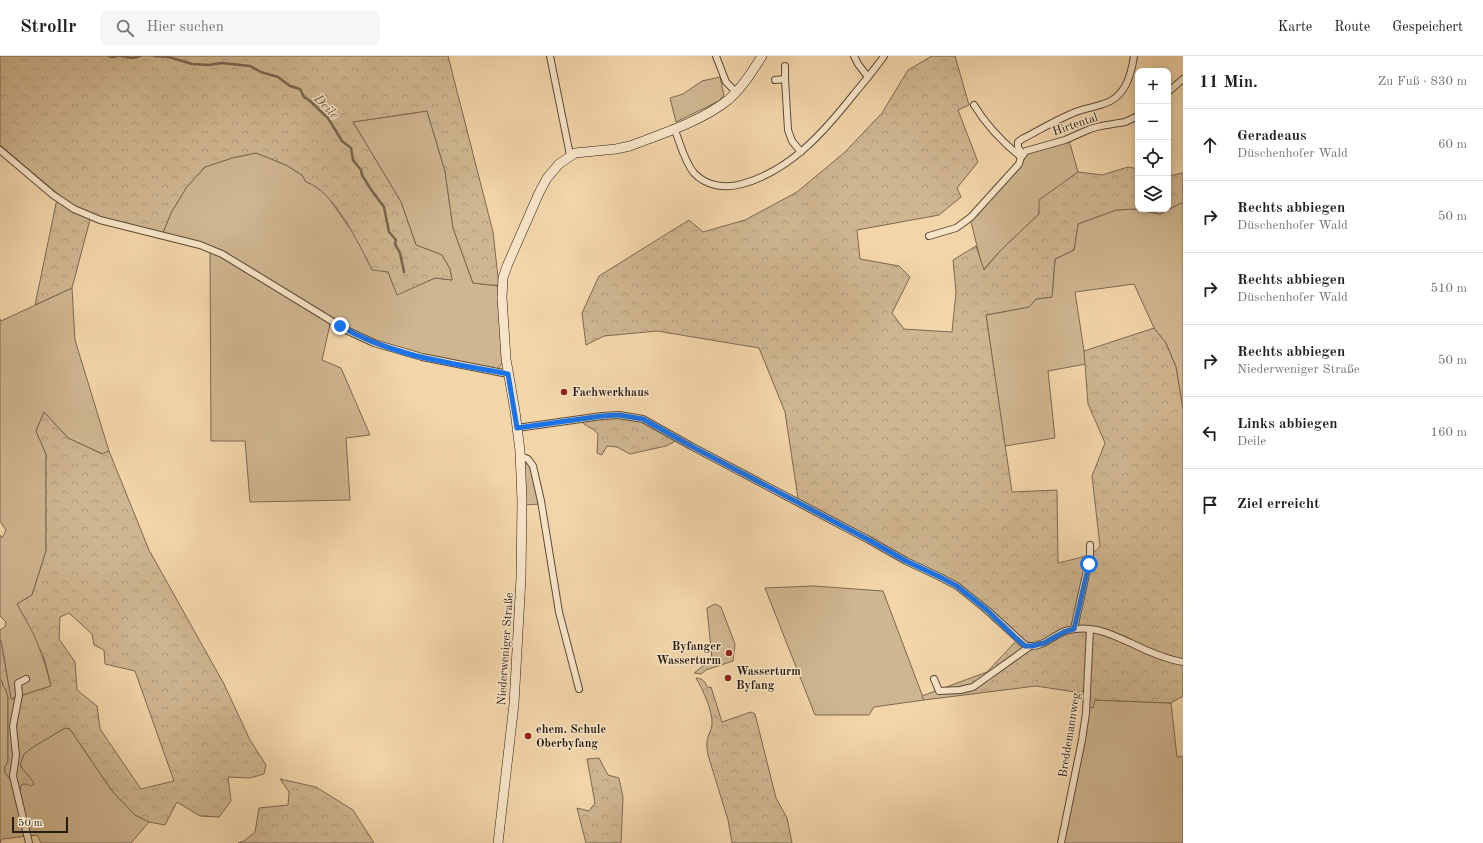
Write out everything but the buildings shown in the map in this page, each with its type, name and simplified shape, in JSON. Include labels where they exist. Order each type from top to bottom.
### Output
[{"type":"street","points":[[550,56],[570,155],[580,152],[622,148],[710,112],[736,92],[762,56]]},
{"type":"street","points":[[716,56],[726,82],[736,92]]},
{"type":"street","points":[[854,56],[868,77]]},
{"type":"street","points":[[674,128],[694,173],[707,182],[718,186],[730,187],[756,180],[769,174],[801,152],[831,121],[884,56]]},
{"type":"street","points":[[930,236],[956,228],[967,220],[1019,164],[1022,156],[1018,147],[1018,142],[1022,139],[1070,114],[1109,102],[1117,97],[1124,89],[1129,79],[1134,56]]},
{"type":"street","points":[[785,66],[784,79],[789,134],[792,141],[801,152]]},
{"type":"street","points":[[774,80],[784,79]]},
{"type":"street","points":[[1171,89],[1183,79]]},
{"type":"street","points":[[974,105],[982,119],[993,132],[1008,147],[1022,156]]},
{"type":"street","name":"Hirtental","points":[[1022,156],[1026,151],[1065,140],[1090,129],[1125,122],[1135,117]]},
{"type":"street","points":[[0,150],[53,195],[74,209],[100,220],[200,246],[222,254],[358,336],[401,352],[508,374]]},
{"type":"street","name":"Niederweniger Straße","points":[[498,843],[514,704],[519,608],[522,501],[520,456],[508,374],[502,297],[505,272],[542,188],[553,171],[570,155]]},
{"type":"street","points":[[517,428],[602,416],[624,416],[643,419],[906,561],[957,586],[987,610],[1019,641],[1029,647]]},
{"type":"street","points":[[520,456],[528,459],[533,466],[541,501],[559,612],[579,690]]},
{"type":"street","points":[[1074,629],[1090,556],[1090,545]]},
{"type":"street","points":[[934,679],[938,691],[960,690],[973,687],[1029,647],[1044,643],[1064,632],[1074,629],[1103,631],[1144,649],[1183,662]]},
{"type":"street","name":"Breddemannweg","points":[[1061,843],[1085,720],[1090,629]]},
{"type":"street","points":[[26,679],[18,683],[19,695],[13,726],[16,755],[13,776],[29,843]]},
{"type":"green space","points":[[0,56],[448,56],[493,232],[499,286],[473,283],[453,228],[445,171],[427,111],[353,122],[401,202],[416,245],[442,255],[450,269],[452,280],[435,278],[397,295],[388,272],[372,270],[345,220],[327,196],[317,187],[306,182],[302,175],[286,165],[256,153],[232,158],[205,167],[186,188],[171,213],[162,235],[91,216],[72,288],[35,305],[58,194],[0,145]]},
{"type":"green space","points":[[932,56],[955,56],[969,105],[958,110],[978,162],[957,188],[961,197],[939,215],[857,230],[860,259],[899,266],[910,277],[892,313],[904,329],[952,332],[956,292],[953,260],[976,246],[984,270],[1001,250],[1039,214],[1039,200],[1078,172],[1102,175],[1128,167],[1135,168],[1135,209],[1116,210],[1078,224],[1074,250],[1055,259],[1052,297],[1036,299],[1029,307],[986,315],[1012,492],[1057,490],[1058,563],[1087,555],[1100,546],[1092,476],[1105,443],[1088,404],[1084,351],[1154,328],[1166,343],[1176,367],[1183,410],[1183,696],[1171,703],[1095,700],[1093,708],[1085,705],[1084,695],[1075,692],[1036,686],[924,700],[922,696],[987,672],[1016,641],[957,588],[799,505],[785,412],[759,348],[657,331],[604,336],[586,345],[582,313],[599,276],[689,220],[703,232],[745,220],[797,192],[845,152],[882,113],[908,70]]},
{"type":"green space","points":[[720,77],[724,95],[719,101],[676,122],[670,98],[683,94],[702,81]]},
{"type":"green space","points":[[427,111],[445,171],[453,228],[473,283],[499,286],[503,362],[498,369],[422,357],[386,347],[331,320],[322,360],[341,368],[370,435],[346,438],[350,500],[250,502],[245,441],[211,441],[210,249],[162,235],[171,213],[186,188],[205,167],[232,158],[256,153],[286,165],[303,176],[306,182],[313,184],[328,197],[348,226],[388,272],[397,294],[435,278],[452,280],[450,269],[442,255],[416,245],[401,202],[353,122]]},
{"type":"green space","points":[[1069,140],[1078,172],[1040,200],[1039,214],[1001,250],[983,270],[970,218],[1024,155]]},
{"type":"green space","points":[[1183,173],[1183,202],[1171,208],[1171,175]]},
{"type":"green space","points":[[1183,202],[1183,410],[1176,367],[1166,343],[1154,328],[1134,284],[1075,292],[1086,364],[1048,371],[1055,438],[1005,446],[986,315],[1029,307],[1036,299],[1052,297],[1055,259],[1074,250],[1078,224],[1116,210],[1134,209],[1135,212],[1160,214],[1164,212],[1171,212],[1171,208]]},
{"type":"green space","points":[[1150,212],[1164,212],[1160,214]]},
{"type":"green space","points":[[72,288],[75,340],[109,451],[103,454],[68,438],[44,412],[36,431],[46,454],[46,551],[32,595],[17,604],[38,644],[51,686],[11,699],[0,640],[0,630],[5,627],[6,622],[0,616],[0,535],[2,538],[6,530],[0,521],[0,319],[1,321]]},
{"type":"green space","points":[[44,412],[68,438],[102,454],[109,451],[149,550],[224,684],[250,740],[266,765],[264,774],[250,778],[228,777],[231,801],[219,817],[200,816],[177,802],[165,825],[149,822],[135,815],[112,791],[70,729],[65,728],[24,754],[20,765],[34,784],[31,786],[22,784],[18,793],[13,789],[12,781],[5,773],[5,767],[8,761],[8,697],[0,679],[0,640],[11,699],[51,686],[45,661],[33,633],[17,604],[32,595],[46,551],[46,454],[36,431]],"holes":[[[69,613],[92,634],[94,645],[104,650],[105,664],[135,671],[174,781],[141,789],[100,729],[97,706],[77,690],[75,662],[59,639],[60,617]]]},
{"type":"green space","points":[[602,416],[638,418],[675,438],[674,442],[666,446],[630,454],[617,447],[607,446],[602,455],[597,453],[598,434],[584,424],[582,419]]},
{"type":"green space","points":[[528,463],[531,465],[540,504],[525,505],[524,465]]},
{"type":"green space","points":[[814,586],[883,591],[924,700],[874,707],[869,715],[815,715],[765,588]]},
{"type":"green space","points":[[715,604],[721,607],[735,644],[733,661],[706,670],[701,674],[694,673],[712,659],[707,608]]},
{"type":"green space","points":[[696,678],[704,681],[708,688],[711,687],[722,722],[751,712],[755,714],[776,798],[787,818],[792,843],[732,843],[728,820],[708,753],[707,742],[712,728],[711,713]]},
{"type":"green space","points":[[0,679],[8,697],[8,761],[5,767],[5,773],[20,791],[21,784],[27,784],[29,776],[25,773],[20,764],[24,754],[65,728],[70,729],[112,791],[135,815],[149,822],[131,843],[41,843],[37,835],[2,839],[0,843]]},
{"type":"green space","points":[[1095,700],[1171,703],[1177,757],[1183,756],[1183,843],[1063,843],[1085,705]]},
{"type":"green space","points":[[599,758],[608,775],[619,778],[623,797],[621,843],[586,843],[577,808],[589,811],[595,803],[587,759]]},
{"type":"green space","points":[[280,779],[316,787],[353,810],[374,843],[238,843],[244,841],[255,832],[259,808],[288,805],[289,792]]},
{"type":"waterway","name":"Deile","points":[[109,56],[119,56]]},
{"type":"waterway","name":"Deile","points":[[121,56],[133,58],[140,56]]},
{"type":"waterway","name":"Deile","points":[[154,56],[169,57],[192,64],[209,65],[222,63],[250,66],[261,72],[278,77],[290,86],[300,89],[304,97],[328,118],[342,141],[351,148],[353,160],[361,170],[362,175],[372,191],[384,207],[389,232],[396,240],[395,244],[400,253],[404,272]]},
{"type":"place","name":"Fachwerkhaus","points":[[564,392]]},
{"type":"place","name":"Byfanger Wasserturm","points":[[729,653]]},
{"type":"place","name":"Wasserturm Byfang","points":[[728,678]]},
{"type":"place","name":"ehem. Schule Oberbyfang","points":[[528,736]]},
{"type":"route","points":[[340,326],[374,343],[401,352],[508,374],[517,428],[602,416],[619,415],[643,419],[906,561],[957,586],[987,610],[1025,646],[1029,647],[1044,643],[1055,636],[1074,629],[1089,564]]}]
